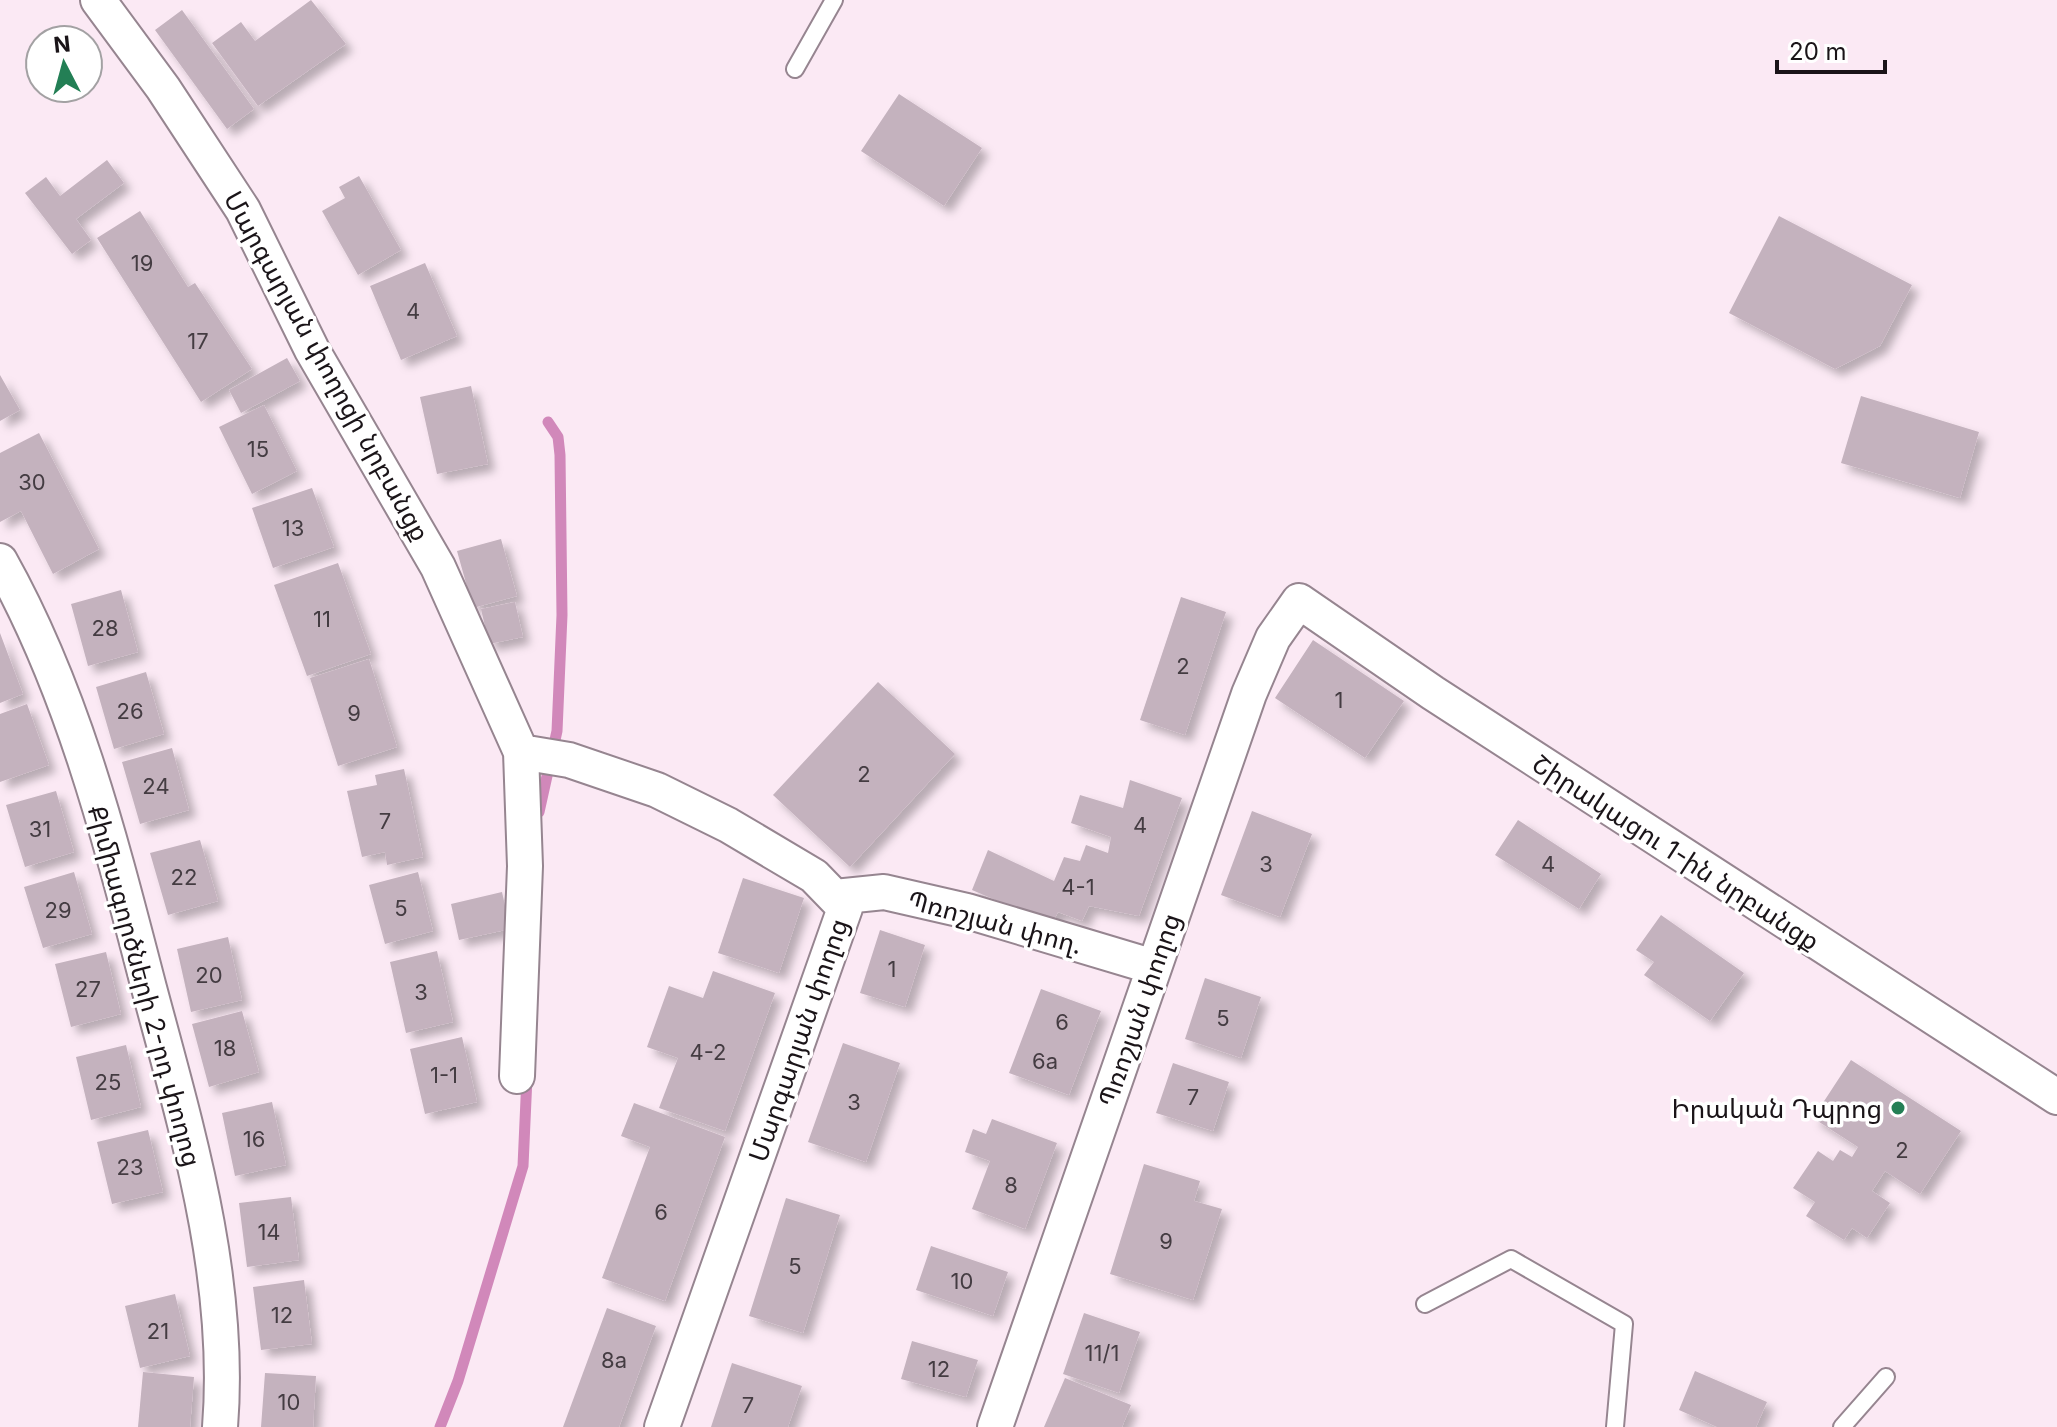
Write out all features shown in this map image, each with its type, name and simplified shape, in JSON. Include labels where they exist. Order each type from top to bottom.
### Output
[{"type":"street","name":"Մարգարյան փողոցի նրբանցք","points":[[98,0],[163,88],[243,210],[312,350],[438,567],[521,752]]},
{"type":"street","name":"Քիմիագործների 2-րդ փողոց","points":[[0,561],[57,675],[128,908],[186,1126],[219,1311],[223,1388],[220,1427]]},
{"type":"street","name":"Պռոշյան փողոց","points":[[995,1427],[1249,694],[1273,638],[1299,601]]},
{"type":"street","name":"Շիրակացու 1-ին նրբանցք","points":[[1299,601],[1433,693],[2057,1097]]},
{"type":"street","name":"Մարգարյան փողոց","points":[[521,752],[569,760],[657,790],[728,825],[814,876],[845,908],[662,1427]]},
{"type":"street","points":[[517,1076],[525,866],[521,752]]},
{"type":"street","name":"Պռոշյան փող.","points":[[835,897],[884,892],[967,911],[1154,967]]},
{"type":"lane","points":[[795,69],[834,0]]},
{"type":"lane","points":[[1425,1304],[1511,1259],[1624,1324],[1615,1427]]},
{"type":"lane","points":[[1842,1427],[1886,1377]]},
{"type":"building","points":[[311,0],[346,44],[258,106],[212,43],[241,22],[255,41]]},
{"type":"building","points":[[182,10],[254,109],[227,129],[155,30]]},
{"type":"building","points":[[899,94],[982,148],[944,206],[861,151]]},
{"type":"building","points":[[107,160],[124,183],[76,219],[91,240],[72,254],[25,193],[46,177],[60,196]]},
{"type":"building","points":[[359,176],[401,250],[358,275],[322,211],[345,198],[339,187]]},
{"type":"building","points":[[140,211],[188,287],[195,283],[252,369],[201,402],[97,238]]},
{"type":"building","points":[[1779,216],[1912,285],[1880,346],[1835,369],[1729,313]]},
{"type":"building","points":[[425,263],[457,336],[401,360],[370,286]]},
{"type":"building","points":[[287,358],[300,381],[241,413],[229,390]]},
{"type":"building","points":[[0,375],[20,410],[0,421]]},
{"type":"building","points":[[471,386],[488,464],[437,474],[420,397]]},
{"type":"building","points":[[1861,396],[1979,432],[1960,498],[1841,463]]},
{"type":"building","points":[[264,405],[297,471],[252,494],[219,427]]},
{"type":"building","points":[[39,433],[99,549],[53,574],[21,511],[0,522],[0,453]]},
{"type":"building","points":[[312,488],[334,547],[273,568],[252,508]]},
{"type":"building","points":[[501,539],[517,596],[473,608],[457,551]]},
{"type":"building","points":[[338,563],[371,654],[307,676],[274,585]]},
{"type":"building","points":[[121,590],[138,652],[88,666],[71,604]]},
{"type":"building","points":[[1181,597],[1226,612],[1185,735],[1140,720]]},
{"type":"building","points":[[515,602],[523,637],[489,644],[481,609]]},
{"type":"building","points":[[0,633],[23,694],[0,703]]},
{"type":"building","points":[[1313,640],[1404,701],[1365,758],[1275,698]]},
{"type":"building","points":[[369,659],[397,747],[338,766],[310,678]]},
{"type":"building","points":[[146,672],[164,734],[114,749],[96,687]]},
{"type":"building","points":[[878,682],[955,754],[850,867],[773,795]]},
{"type":"building","points":[[27,704],[49,765],[0,782],[0,714]]},
{"type":"building","points":[[172,748],[189,810],[140,824],[122,762]]},
{"type":"building","points":[[404,769],[423,857],[387,865],[385,852],[362,857],[347,791],[377,785],[375,775]]},
{"type":"building","points":[[1130,780],[1182,798],[1139,916],[1089,906],[1082,921],[1058,912],[1052,924],[972,890],[988,850],[1054,881],[1064,857],[1080,861],[1086,845],[1108,853],[1111,837],[1071,823],[1080,795],[1123,808]]},
{"type":"building","points":[[56,791],[74,852],[25,867],[6,805]]},
{"type":"building","points":[[1252,811],[1312,834],[1280,917],[1221,895]]},
{"type":"building","points":[[1518,820],[1601,874],[1579,909],[1495,855]]},
{"type":"building","points":[[200,840],[218,901],[168,915],[150,853]]},
{"type":"building","points":[[74,872],[92,934],[43,948],[24,887]]},
{"type":"building","points":[[418,872],[433,931],[385,944],[369,885]]},
{"type":"building","points":[[743,878],[804,898],[779,973],[718,953]]},
{"type":"building","points":[[502,892],[510,929],[459,940],[451,904]]},
{"type":"building","points":[[1661,915],[1744,973],[1710,1021],[1644,975],[1654,962],[1636,950]]},
{"type":"building","points":[[880,930],[925,945],[905,1007],[860,993]]},
{"type":"building","points":[[228,937],[242,1000],[191,1012],[177,949]]},
{"type":"building","points":[[437,951],[453,1022],[406,1033],[390,962]]},
{"type":"building","points":[[106,952],[121,1014],[71,1027],[55,964]]},
{"type":"building","points":[[713,971],[775,993],[725,1131],[659,1108],[678,1058],[647,1047],[669,986],[703,998]]},
{"type":"building","points":[[1205,978],[1261,997],[1241,1058],[1185,1039]]},
{"type":"building","points":[[1041,989],[1101,1011],[1069,1095],[1009,1073]]},
{"type":"building","points":[[242,1011],[259,1072],[209,1087],[192,1024]]},
{"type":"building","points":[[462,1037],[477,1102],[425,1114],[410,1049]]},
{"type":"building","points":[[843,1043],[900,1063],[866,1162],[808,1142]]},
{"type":"building","points":[[126,1045],[141,1107],[91,1120],[76,1057]]},
{"type":"building","points":[[1851,1060],[1961,1131],[1920,1194],[1885,1171],[1872,1191],[1890,1203],[1867,1238],[1852,1228],[1844,1240],[1806,1216],[1815,1202],[1793,1188],[1818,1151],[1833,1161],[1840,1150],[1852,1157],[1858,1147],[1813,1118]]},
{"type":"building","points":[[1173,1063],[1229,1082],[1213,1131],[1156,1113]]},
{"type":"building","points":[[272,1102],[286,1165],[235,1176],[222,1113]]},
{"type":"building","points":[[634,1103],[725,1137],[665,1301],[602,1278],[650,1147],[621,1136]]},
{"type":"building","points":[[992,1119],[1057,1143],[1025,1229],[972,1209],[990,1161],[965,1152],[973,1129],[986,1134]]},
{"type":"building","points":[[148,1130],[163,1192],[112,1204],[97,1142]]},
{"type":"building","points":[[1144,1164],[1200,1181],[1194,1201],[1222,1209],[1193,1300],[1110,1274]]},
{"type":"building","points":[[291,1197],[299,1260],[247,1267],[239,1203]]},
{"type":"building","points":[[786,1198],[840,1215],[803,1333],[749,1316]]},
{"type":"building","points":[[931,1246],[1008,1272],[993,1316],[916,1290]]},
{"type":"building","points":[[304,1280],[312,1344],[261,1350],[253,1287]]},
{"type":"building","points":[[175,1294],[190,1356],[140,1368],[125,1306]]},
{"type":"building","points":[[607,1308],[656,1326],[619,1427],[563,1427]]},
{"type":"building","points":[[1084,1313],[1140,1332],[1119,1393],[1063,1374]]},
{"type":"building","points":[[912,1341],[978,1360],[966,1397],[901,1379]]},
{"type":"building","points":[[732,1363],[802,1386],[788,1427],[711,1427]]},
{"type":"building","points":[[1695,1371],[1767,1402],[1756,1427],[1717,1427],[1679,1410]]},
{"type":"building","points":[[143,1372],[194,1377],[190,1427],[138,1427]]},
{"type":"building","points":[[265,1373],[316,1376],[313,1427],[261,1427]]},
{"type":"building","points":[[1065,1378],[1131,1405],[1122,1427],[1044,1427]]},
{"type":"waterway","points":[[539,812],[557,731],[562,615],[560,455],[558,437],[548,422]]},
{"type":"waterway","points":[[440,1427],[458,1381],[523,1166],[527,1077]]},
{"type":"place","name":"Իրական Դպրոց","points":[[1898,1108]]}]
